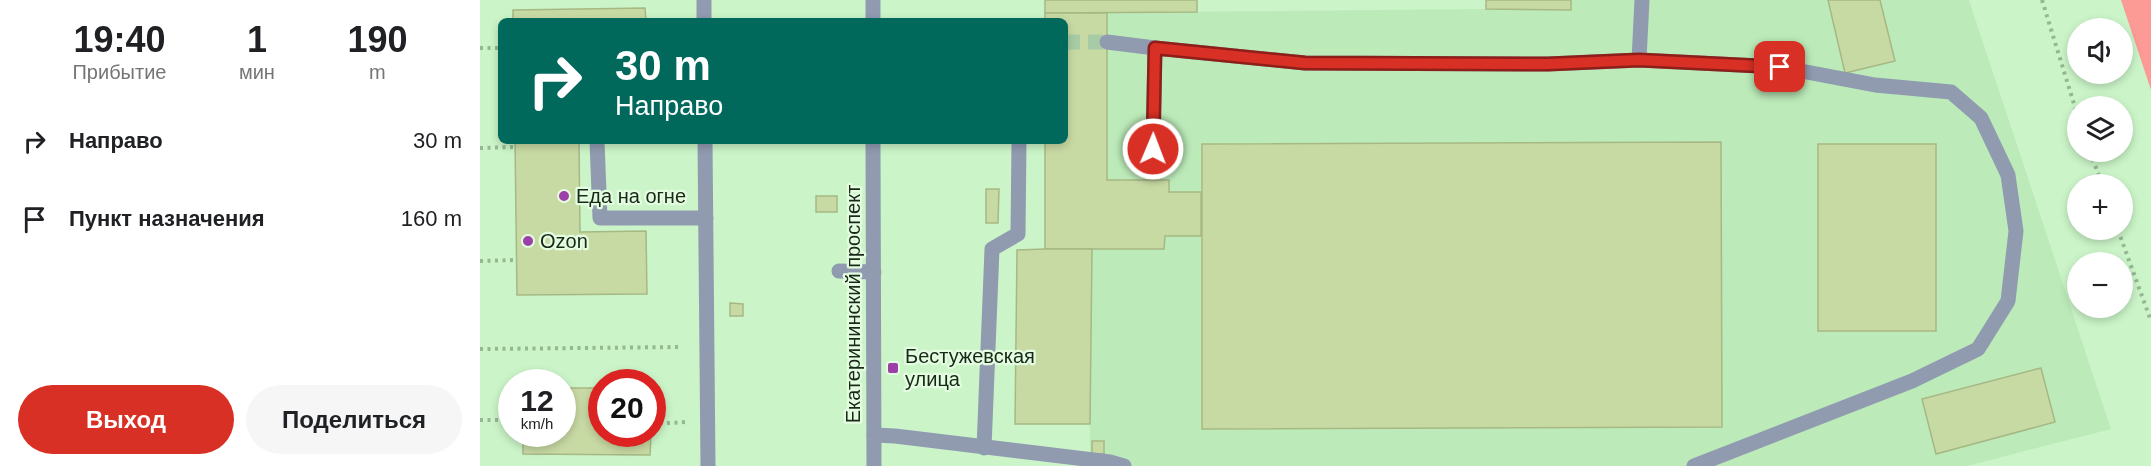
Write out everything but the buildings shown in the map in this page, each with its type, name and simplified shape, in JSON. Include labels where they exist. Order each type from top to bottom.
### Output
[{"type":"street","points":[[704,0],[704,18]]},
{"type":"street","points":[[873,0],[873,18]]},
{"type":"street","points":[[1639,60],[1642,0]]},
{"type":"street","points":[[1107,42],[1305,63],[1548,64],[1639,60],[1780,67],[1875,85],[1951,92],[1981,118],[2008,175],[2016,231],[2008,301],[1978,349],[1912,381],[1694,466]]},
{"type":"street","points":[[1153,149],[1155,48]]},
{"type":"street","points":[[597,144],[600,218],[706,218]]},
{"type":"street","points":[[705,144],[708,466]]},
{"type":"street","name":"Екатерининский проспект","points":[[873,144],[874,466]]},
{"type":"street","points":[[984,448],[992,249],[1018,234],[1019,144]]},
{"type":"street","points":[[839,272],[874,272]]},
{"type":"street","points":[[874,435],[1110,462],[1124,466]]},
{"type":"path","points":[[2042,0],[2072,96]]},
{"type":"path","points":[[480,48],[498,48]]},
{"type":"path","points":[[480,147],[515,147]]},
{"type":"path","points":[[2122,240],[2151,321]]},
{"type":"path","points":[[480,261],[516,260]]},
{"type":"path","points":[[480,349],[682,347]]},
{"type":"path","points":[[480,420],[498,420]]},
{"type":"path","points":[[666,423],[685,422]]},
{"type":"shaded area","points":[[1571,0],[1969,0],[2067,296],[2067,318],[2074,318],[2111,429],[1967,466],[1090,466],[1090,424],[1015,424],[1017,250],[1045,249],[1045,144],[1068,144],[1068,18],[1058,18],[1045,13],[1570,10]]},
{"type":"shaded area","points":[[2121,0],[2151,0],[2151,90],[2133,36],[2133,18],[2127,18]]},
{"type":"tunnel","points":[[1068,42],[1107,42]]},
{"type":"place","name":"Еда на огне","points":[[564,196]]},
{"type":"place","name":"Ozon","points":[[528,241]]},
{"type":"place","name":"Бестужевская улица","points":[[893,368]]},
{"type":"route","points":[[1153,149],[1155,48],[1305,63],[1548,64],[1639,60],[1780,67]]}]
